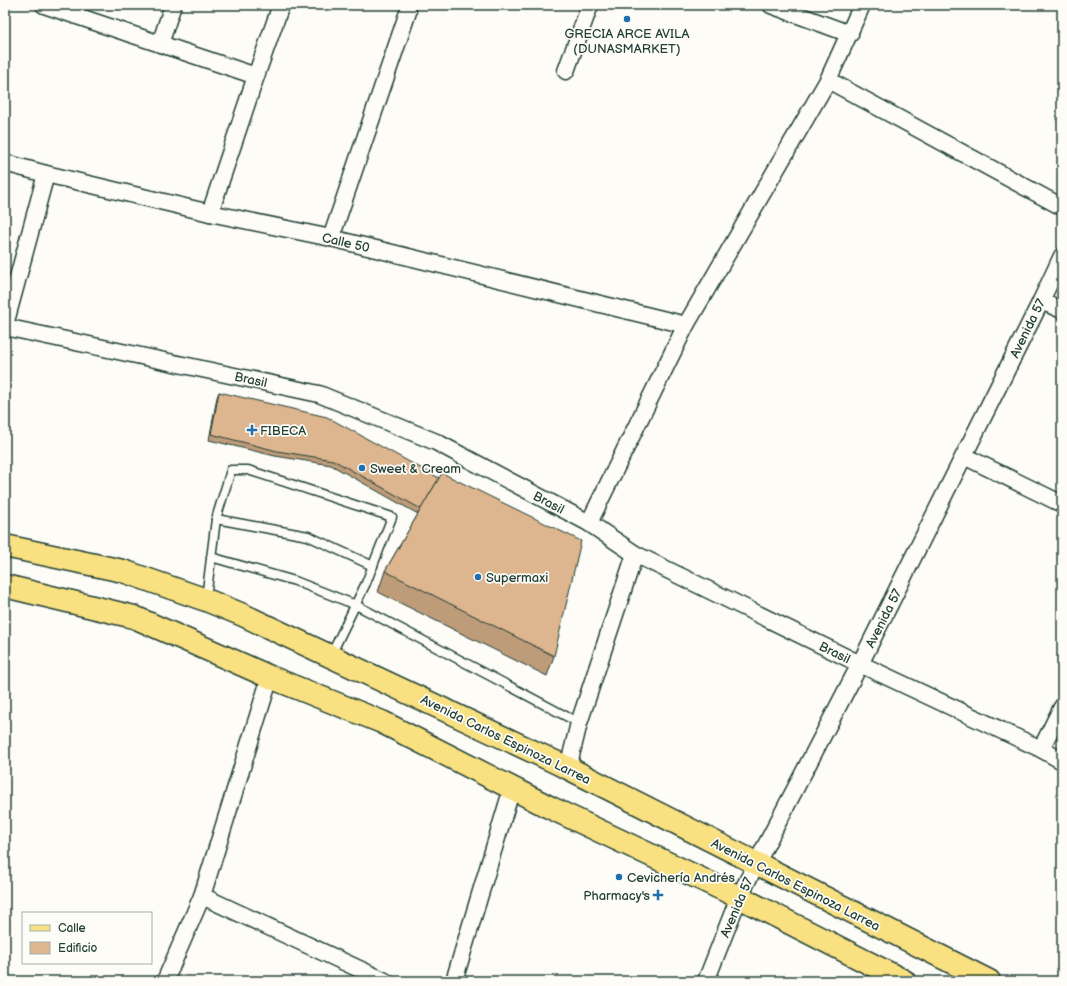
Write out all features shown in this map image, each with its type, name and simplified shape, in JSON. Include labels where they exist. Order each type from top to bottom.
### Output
[{"type":"main road","name":"Avenida Carlos Espinoza Larrea","points":[[5,546],[124,571],[206,600],[243,615],[331,655],[568,768],[989,981]]},
{"type":"main road","points":[[5,586],[134,617],[270,676],[382,722],[512,788],[739,897],[904,981]]},
{"type":"street","points":[[160,44],[173,5]]},
{"type":"street","points":[[210,213],[281,5]]},
{"type":"street","points":[[566,71],[590,5]]},
{"type":"street","points":[[771,5],[850,34]]},
{"type":"street","points":[[589,523],[686,325],[828,80],[862,5]]},
{"type":"street","points":[[51,6],[256,76]]},
{"type":"street","points":[[331,238],[408,12]]},
{"type":"street","points":[[828,80],[1062,207]]},
{"type":"street","name":"Calle 50","points":[[5,163],[210,213],[331,238],[686,325]]},
{"type":"street","points":[[5,326],[46,174]]},
{"type":"street","name":"Avenida 57","points":[[706,981],[739,897],[860,664],[1062,256]]},
{"type":"street","points":[[1041,301],[1062,310]]},
{"type":"street","name":"Brasil","points":[[5,326],[319,394],[436,442],[589,523],[635,554],[860,664],[1041,749],[1062,761]]},
{"type":"street","points":[[964,456],[1062,504]]},
{"type":"street","points":[[568,768],[579,722],[635,554]]},
{"type":"street","points":[[165,981],[202,896],[270,676]]},
{"type":"street","points":[[1041,749],[1062,707]]},
{"type":"street","points":[[454,981],[512,788]]},
{"type":"street","points":[[202,896],[385,981]]},
{"type":"lane","points":[[206,600],[216,519],[231,470],[248,470],[392,517],[356,605],[331,655]]},
{"type":"lane","points":[[216,519],[308,536],[373,566]]},
{"type":"lane","points":[[211,557],[295,580],[356,605],[579,722]]},
{"type":"building","points":[[219,392],[327,417],[439,478],[421,509],[333,460],[277,451],[211,434]]},
{"type":"building","name":"Supermaxi","points":[[442,473],[581,541],[554,656],[385,571]]},
{"type":"place","name":"GRECIA ARCE AVILA (DUNASMARKET)","points":[[627,19]]},
{"type":"place","name":"FIBECA","points":[[252,430]]},
{"type":"place","name":"Sweet & Cream","points":[[362,468]]},
{"type":"place","name":"Supermaxi","points":[[478,577]]},
{"type":"place","name":"Cevichería Andrés","points":[[619,877]]},
{"type":"place","name":"Pharmacy's","points":[[658,895]]}]
